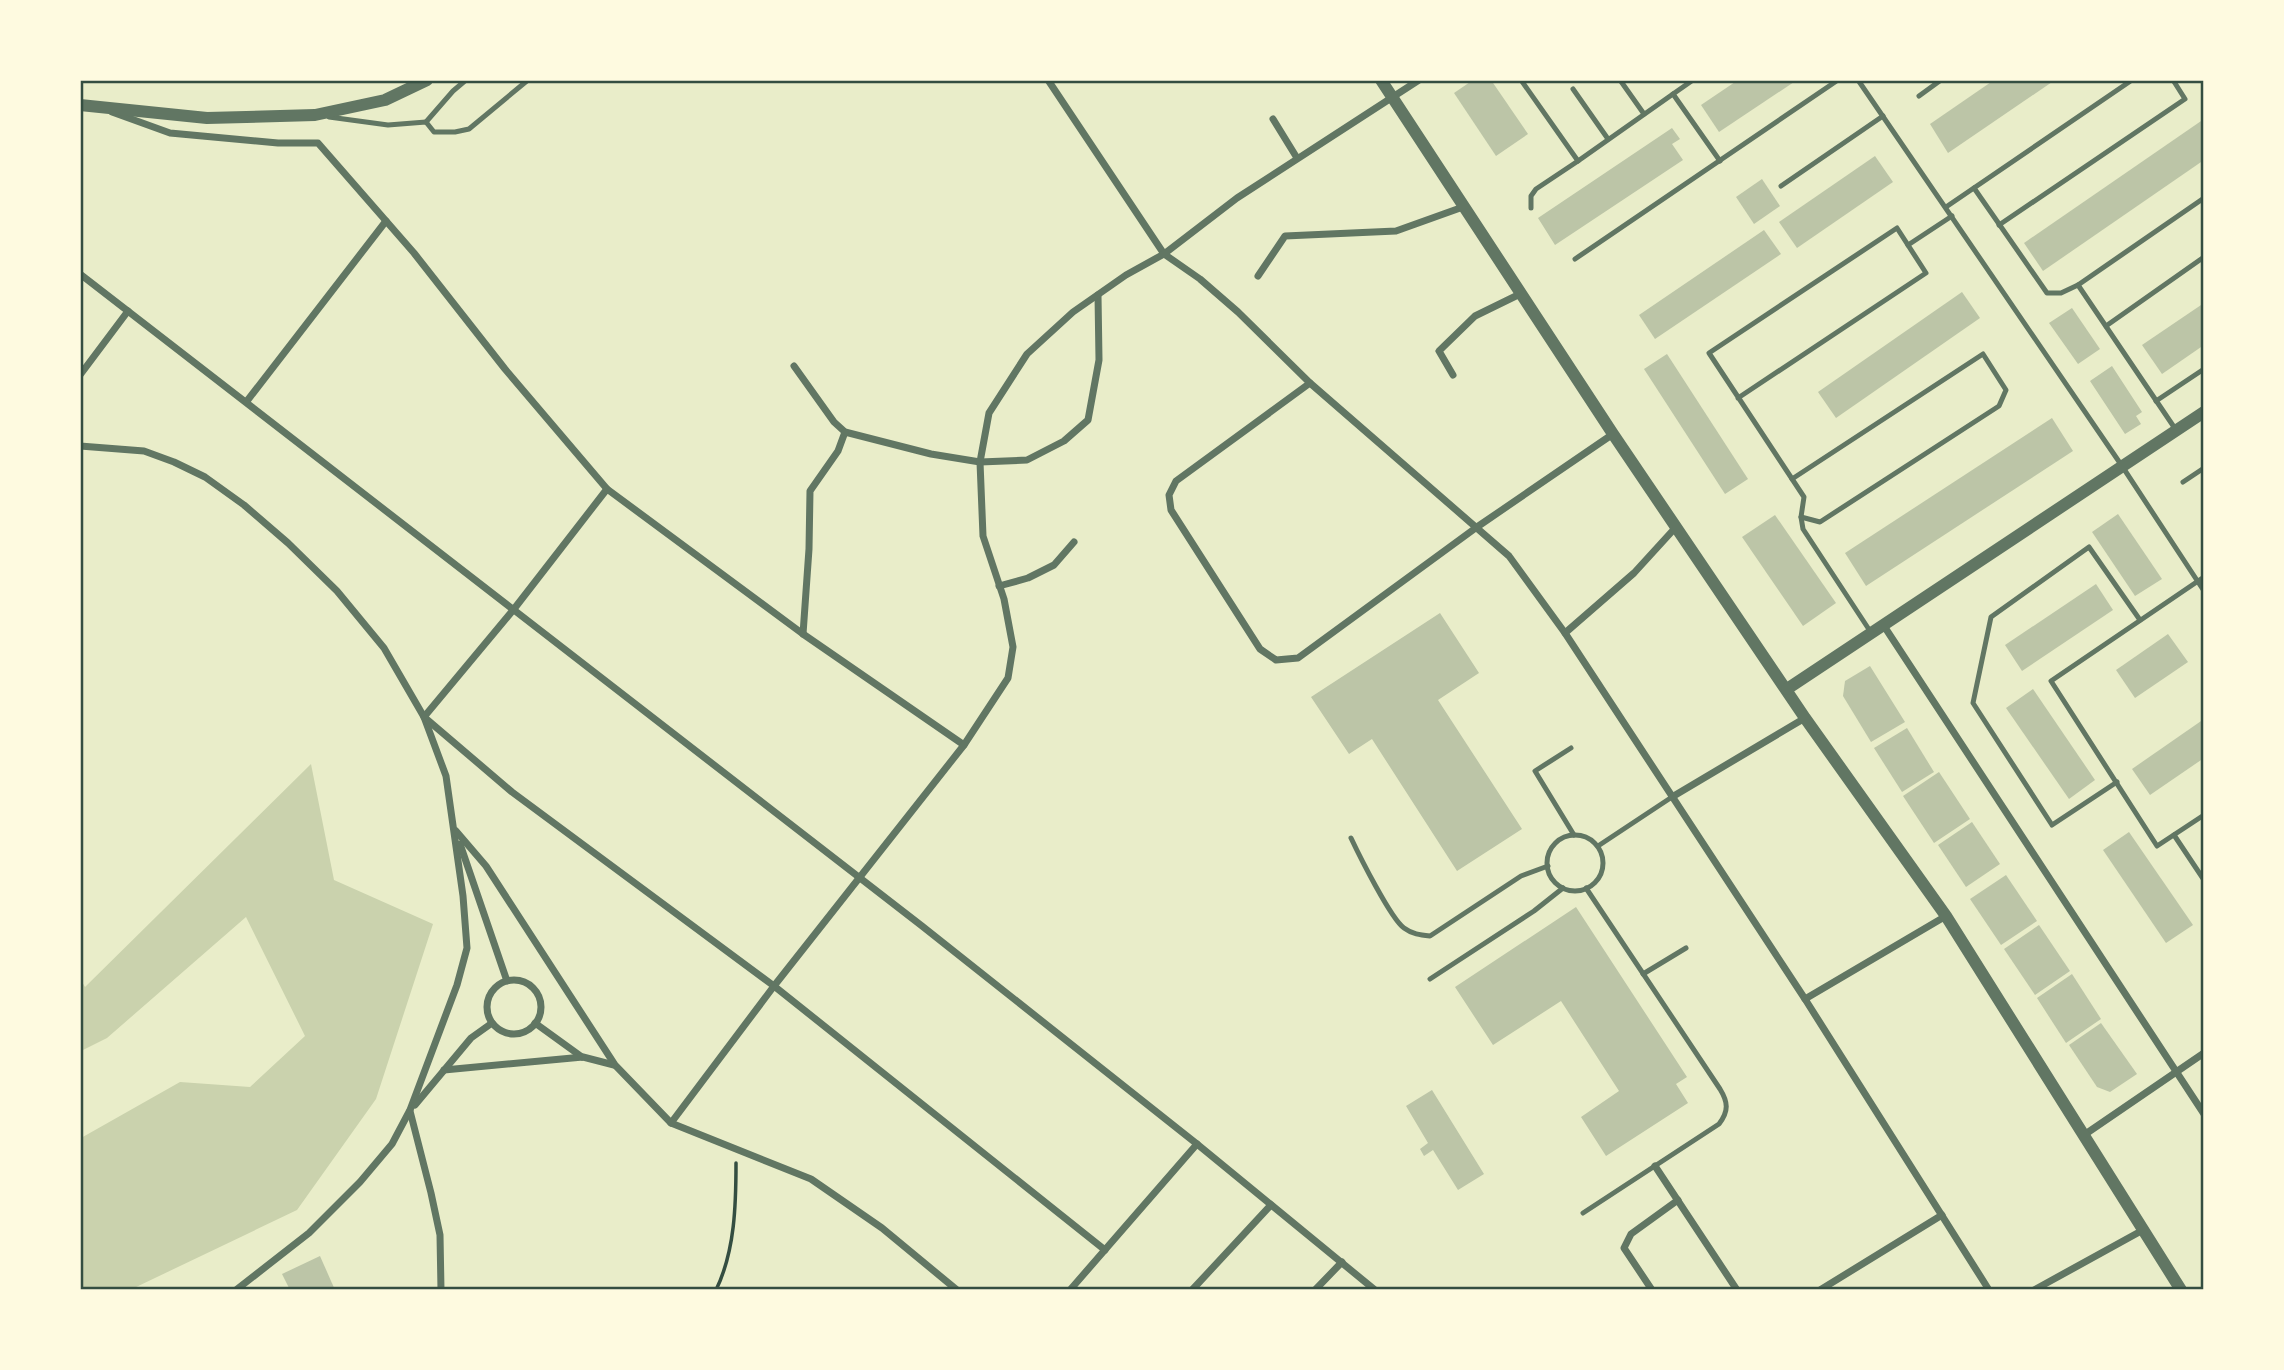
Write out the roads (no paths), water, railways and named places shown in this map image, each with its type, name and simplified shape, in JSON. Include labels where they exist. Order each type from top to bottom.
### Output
[{"type":"street","points":[[80,105],[207,118],[315,116],[385,100],[427,80]]},
{"type":"street","points":[[1048,80],[1164,254],[1200,279],[1229,304],[1310,383],[1509,556],[1565,633],[1805,999],[1989,1290]]},
{"type":"street","points":[[1381,80],[1613,434],[1805,718],[1946,916],[2181,1290]]},
{"type":"street","points":[[671,1123],[858,878],[964,745],[1008,678],[1013,647],[984,536],[980,463],[989,413],[1027,354],[1073,312],[1126,275],[1164,254],[1237,198],[1419,80]]},
{"type":"street","points":[[96,106],[170,133],[278,143],[318,143],[414,253],[505,369],[607,489],[803,634],[964,745]]},
{"type":"street","points":[[1273,119],[1297,158]]},
{"type":"street","points":[[1258,276],[1285,236],[1396,231],[1462,207]]},
{"type":"street","points":[[247,401],[386,221]]},
{"type":"street","points":[[80,274],[858,878],[1197,1144],[1375,1290]]},
{"type":"street","points":[[1453,375],[1439,351],[1475,316],[1520,294]]},
{"type":"street","points":[[794,366],[834,422],[845,432],[931,454],[980,463],[1027,460],[1064,441],[1088,420],[1099,359],[1098,295]]},
{"type":"street","points":[[80,375],[128,311]]},
{"type":"street","points":[[1310,383],[1176,481],[1169,495],[1171,510],[1260,649],[1276,660],[1298,659],[1477,527],[1613,434]]},
{"type":"street","points":[[1787,689],[2203,412]]},
{"type":"street","points":[[803,634],[810,491],[838,451],[845,432]]},
{"type":"street","points":[[80,446],[144,451],[205,477],[244,505],[288,543],[337,591],[384,648],[424,717],[446,776],[463,895],[467,948],[457,985],[410,1110],[392,1144],[360,1182],[309,1233],[236,1290]]},
{"type":"street","points":[[424,717],[514,609],[607,489]]},
{"type":"street","points":[[1565,633],[1634,573],[1676,527]]},
{"type":"street","points":[[999,586],[1028,578],[1054,565],[1074,542]]},
{"type":"street","points":[[1884,626],[2203,1114]]},
{"type":"street","points":[[424,717],[512,792],[775,986],[1105,1250]]},
{"type":"street","points":[[1672,797],[1805,718]]},
{"type":"street","points":[[455,830],[507,981]]},
{"type":"street","points":[[455,830],[486,866],[615,1065],[671,1123],[811,1179],[882,1228],[957,1290]]},
{"type":"street","points":[[1805,999],[1946,916]]},
{"type":"street","points":[[507,981],[523,982],[536,992],[541,1008],[535,1023],[522,1033],[514,1034],[498,1029],[492,1023],[487,1009],[495,989],[507,981]]},
{"type":"street","points":[[410,1110],[471,1038],[492,1023]]},
{"type":"street","points":[[535,1023],[583,1057]]},
{"type":"street","points":[[2084,1135],[2203,1053]]},
{"type":"street","points":[[444,1070],[583,1057],[615,1065]]},
{"type":"street","points":[[410,1110],[440,1236],[441,1290]]},
{"type":"street","points":[[1070,1290],[1197,1144]]},
{"type":"street","points":[[1655,1166],[1737,1290]]},
{"type":"street","points":[[1652,1290],[1624,1248],[1631,1234],[1678,1200]]},
{"type":"street","points":[[1192,1290],[1271,1205]]},
{"type":"street","points":[[1820,1290],[1942,1215]]},
{"type":"street","points":[[2034,1290],[2143,1230]]},
{"type":"street","points":[[1315,1290],[1342,1262]]},
{"type":"lane","points":[[315,116],[388,125],[426,122],[453,90],[466,80]]},
{"type":"lane","points":[[426,122],[434,132],[470,129],[527,80]]},
{"type":"lane","points":[[1521,80],[1578,161]]},
{"type":"lane","points":[[1620,80],[1644,114]]},
{"type":"lane","points":[[1677,80],[1683,88]]},
{"type":"lane","points":[[1531,208],[1531,197],[1536,189],[1693,80]]},
{"type":"lane","points":[[1575,259],[1838,80]]},
{"type":"lane","points":[[1858,80],[2122,466],[2203,591]]},
{"type":"lane","points":[[1919,96],[1941,80]]},
{"type":"lane","points":[[1946,207],[2132,80]]},
{"type":"lane","points":[[1999,225],[2185,99],[2173,80]]},
{"type":"lane","points":[[1573,89],[1608,139]]},
{"type":"lane","points":[[1673,94],[1720,161]]},
{"type":"lane","points":[[1781,186],[1883,116]]},
{"type":"lane","points":[[1974,188],[2047,293],[2061,293],[2078,285],[2203,198]]},
{"type":"lane","points":[[1908,245],[1952,216]]},
{"type":"lane","points":[[1738,398],[1926,273],[1897,228],[1709,353],[1738,398],[1804,497],[1801,517],[1803,529],[1872,634]]},
{"type":"lane","points":[[2106,327],[2203,257]]},
{"type":"lane","points":[[2078,285],[2176,430]]},
{"type":"lane","points":[[1792,479],[1983,354],[2006,390],[1999,406],[1820,522],[1801,517]]},
{"type":"lane","points":[[2156,401],[2203,369]]},
{"type":"lane","points":[[2183,482],[2203,468]]},
{"type":"lane","points":[[2117,782],[2052,825],[1973,703],[1991,617],[2089,547],[2140,620]]},
{"type":"lane","points":[[2203,577],[2051,681],[2157,846],[2203,815]]},
{"type":"lane","points":[[1571,748],[1535,771],[1574,835]]},
{"type":"lane","points":[[1598,846],[1672,797]]},
{"type":"lane","points":[[1574,835],[1583,836],[1598,846],[1602,854],[1602,872],[1597,880],[1586,888],[1572,891],[1563,888],[1550,875],[1548,866],[1551,849],[1557,842],[1574,835]]},
{"type":"lane","points":[[2174,835],[2203,880]]},
{"type":"lane","points":[[1351,838],[1363,864],[1401,927],[1416,935],[1430,936],[1521,876],[1548,866]]},
{"type":"lane","points":[[1430,979],[1534,911],[1563,888]]},
{"type":"lane","points":[[1583,1213],[1719,1124],[1725,1117],[1727,1108],[1720,1088],[1586,888]]},
{"type":"lane","points":[[1643,974],[1686,948]]}]
